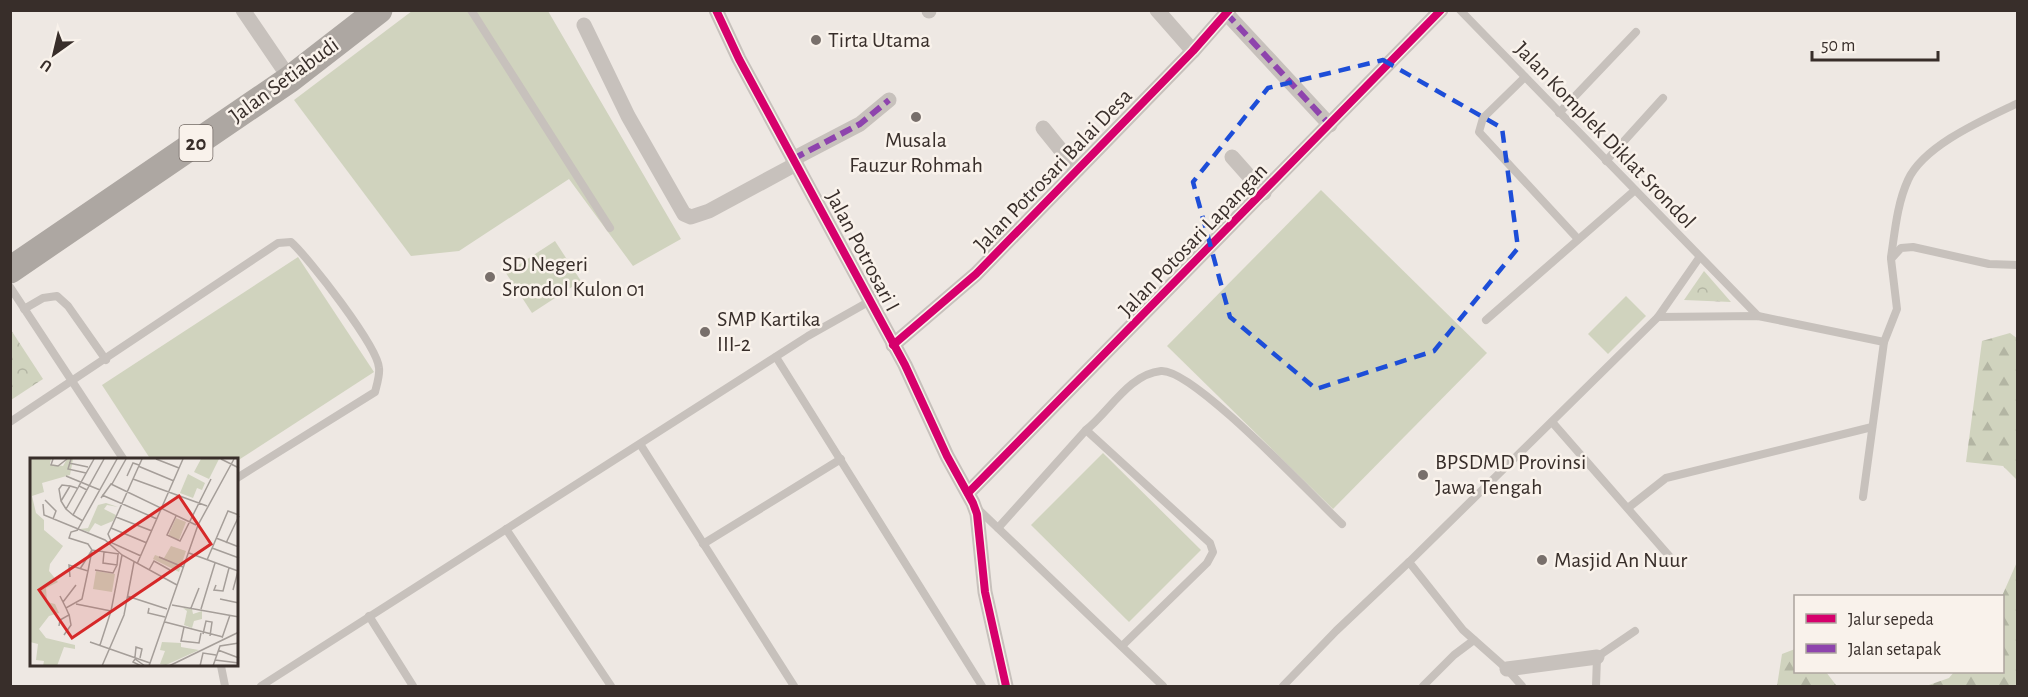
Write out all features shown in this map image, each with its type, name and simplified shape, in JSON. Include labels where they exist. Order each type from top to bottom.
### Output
[{"type":"highway","name":"Jalan Setiabudi","points":[[10,270],[290,79],[379,10]]},
{"type":"street","points":[[243,10],[290,79]]},
{"type":"street","name":"Jalan Potrosari I","points":[[716,10],[893,345],[946,456],[977,514],[985,592],[1006,687]]},
{"type":"street","points":[[1157,10],[1193,51]]},
{"type":"street","name":"Jalan Potosari Lapangan","points":[[970,498],[1441,10]]},
{"type":"street","points":[[1227,12],[1330,125]]},
{"type":"street","name":"Jalan Potrosari Balai Desa","points":[[893,345],[976,274],[1193,51],[1227,12]]},
{"type":"street","points":[[584,25],[628,116],[684,214],[698,216],[795,162],[860,124],[888,100]]},
{"type":"street","points":[[1043,128],[1077,170]]},
{"type":"street","points":[[1232,157],[1264,193]]},
{"type":"street","points":[[1508,669],[1597,657]]},
{"type":"lane","points":[[471,10],[610,228]]},
{"type":"lane","name":"Jalan Komplek Diklat Srondol","points":[[1460,10],[1699,258],[1758,316]]},
{"type":"lane","points":[[1559,113],[1636,32]]},
{"type":"lane","points":[[1524,77],[1483,118],[1479,132],[1578,239]]},
{"type":"lane","points":[[1606,161],[1664,98]]},
{"type":"lane","points":[[1863,497],[1884,342],[1897,309],[1891,259],[1899,204],[1910,177],[1950,137],[2018,103]]},
{"type":"lane","points":[[1486,321],[1634,190]]},
{"type":"lane","points":[[10,422],[278,243],[291,242],[306,254],[361,331],[380,367],[375,392],[238,477]]},
{"type":"lane","points":[[1891,259],[1901,248],[1913,247],[1989,264],[2018,265]]},
{"type":"lane","name":"Jalan Komplek Diklat Srondol","points":[[1283,687],[1336,631],[1658,317],[1699,258]]},
{"type":"lane","points":[[10,287],[123,458]]},
{"type":"lane","points":[[24,309],[43,298],[57,296],[68,306],[106,360]]},
{"type":"lane","points":[[261,687],[776,357],[870,301]]},
{"type":"lane","points":[[1658,317],[1758,316],[1884,342]]},
{"type":"lane","points":[[776,357],[982,687]]},
{"type":"lane","points":[[998,528],[1086,430],[1130,386],[1147,374],[1162,370],[1178,375],[1210,398],[1342,524]]},
{"type":"lane","points":[[1552,422],[1677,565]]},
{"type":"lane","points":[[1628,508],[1666,478],[1872,427]]},
{"type":"lane","points":[[1086,430],[1210,543],[1214,552],[1207,563],[1122,646]]},
{"type":"lane","points":[[640,444],[794,687]]},
{"type":"lane","points":[[703,544],[840,459]]},
{"type":"lane","points":[[970,498],[998,528],[1163,687]]},
{"type":"lane","points":[[506,529],[611,687]]},
{"type":"lane","points":[[1409,562],[1463,630],[1508,669],[1522,687]]},
{"type":"lane","points":[[369,616],[413,687]]},
{"type":"lane","points":[[1596,687],[1597,657],[1635,631]]},
{"type":"lane","points":[[1423,687],[1454,655],[1474,640]]},
{"type":"lane","points":[[221,667],[225,687]]},
{"type":"highlighted area","points":[[1383,60],[1502,128],[1518,248],[1434,351],[1316,389],[1230,317],[1193,182],[1268,88]]},
{"type":"green space","points":[[412,11],[548,11],[681,239],[633,266],[569,179],[459,251],[411,256],[294,100]]},
{"type":"green space","points":[[1321,190],[1487,353],[1333,509],[1167,346]]},
{"type":"green space","points":[[555,241],[581,281],[532,313],[506,273]]},
{"type":"green space","points":[[298,257],[374,372],[238,460],[238,458],[150,458],[102,385]]},
{"type":"green space","points":[[1704,271],[1731,302],[1684,300]]},
{"type":"green space","points":[[1626,296],[1646,316],[1608,354],[1588,334]]},
{"type":"green space","points":[[11,330],[43,379],[10,400]]},
{"type":"green space","points":[[2010,333],[2018,339],[2017,480],[2003,466],[1966,462],[1982,341]]},
{"type":"green space","points":[[1103,453],[1201,550],[1129,622],[1031,525]]},
{"type":"green space","points":[[2017,562],[2017,686],[1926,686],[1949,678],[1953,673],[2004,673],[2002,595]]},
{"type":"green space","points":[[1794,649],[1794,673],[1827,673],[1836,685],[1845,686],[1777,686],[1782,654]]},
{"type":"marked path","points":[[1226,13],[1330,125]]},
{"type":"marked path","points":[[793,159],[860,124],[889,100]]},
{"type":"cycle path","points":[[716,10],[739,59],[905,365],[947,456],[973,503],[977,514],[985,592],[1006,686]]},
{"type":"cycle path","points":[[893,345],[976,274],[1193,51],[1229,10]]},
{"type":"cycle path","points":[[968,493],[1441,10]]},
{"type":"place","name":"Tirta Utama","points":[[816,40]]},
{"type":"place","name":"Musala Fauzur Rohmah","points":[[916,117]]},
{"type":"place","name":"SD Negeri Srondol Kulon 01","points":[[490,277]]},
{"type":"place","name":"SMP Kartika III-2","points":[[705,332]]},
{"type":"place","name":"BPSDMD Provinsi Jawa Tengah","points":[[1423,475]]},
{"type":"place","name":"Masjid An Nuur","points":[[1542,560]]}]
